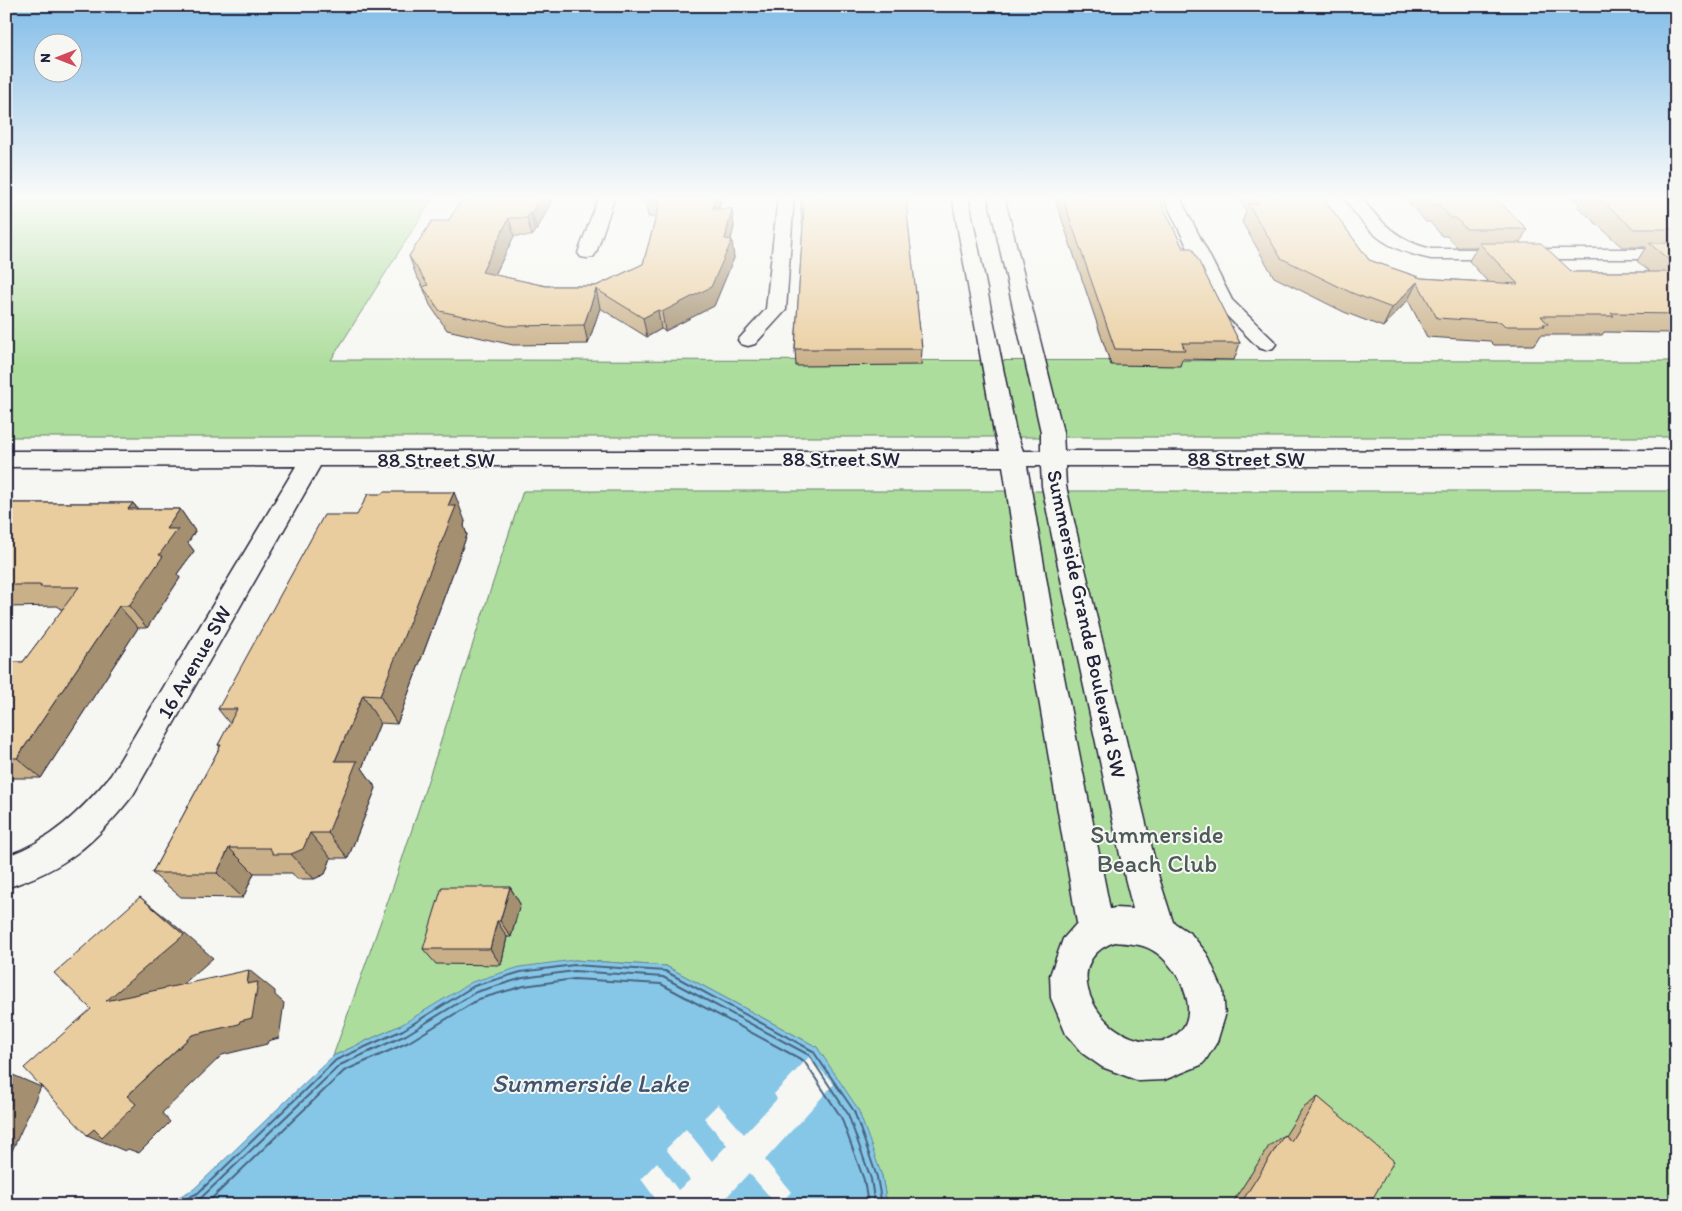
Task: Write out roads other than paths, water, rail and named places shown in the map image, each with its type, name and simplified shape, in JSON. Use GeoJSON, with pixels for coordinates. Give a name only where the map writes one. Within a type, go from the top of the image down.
{"type":"FeatureCollection","features":[{"type":"Feature","properties":{"kind":"street"},"geometry":{"type":"LineString","coordinates":[[748,340],[776,310],[781,253]]}},
{"type":"Feature","properties":{"kind":"street","name":"Summerside Grande Boulevard SW"},"geometry":{"type":"LineString","coordinates":[[971,253],[1005,432],[1014,458],[1032,576],[1096,931]]}},
{"type":"Feature","properties":{"kind":"street","name":"Summerside Grande Boulevard SW"},"geometry":{"type":"LineString","coordinates":[[1009,253],[1052,432],[1054,486],[1068,556],[1142,878],[1158,933]]}},
{"type":"Feature","properties":{"kind":"street"},"geometry":{"type":"LineString","coordinates":[[1199,253],[1224,303],[1266,344]]}},
{"type":"Feature","properties":{"kind":"street"},"geometry":{"type":"LineString","coordinates":[[1425,253],[1449,255],[1676,254]]}},
{"type":"Feature","properties":{"kind":"street","name":"88 Street SW"},"geometry":{"type":"LineString","coordinates":[[6,459],[1676,458]]}},
{"type":"Feature","properties":{"kind":"street","name":"16 Avenue SW"},"geometry":{"type":"LineString","coordinates":[[6,872],[23,868],[56,850],[77,835],[99,814],[122,785],[312,459]]}},
{"type":"Feature","properties":{"kind":"street"},"geometry":{"type":"LineString","coordinates":[[1115,925],[1137,926],[1158,933],[1178,946],[1194,965],[1204,988],[1207,1011],[1202,1032],[1190,1050],[1172,1060],[1149,1064],[1124,1058],[1101,1045],[1083,1026],[1072,1004],[1068,982],[1071,960],[1081,943],[1096,931],[1115,925]]}},
{"type":"Feature","properties":{"kind":"water","name":"Summerside Lake"},"geometry":{"type":"Polygon","coordinates":[[[574,960],[666,966],[817,1047],[858,1109],[882,1176],[887,1205],[163,1205],[194,1189],[333,1056],[401,1025],[472,982],[520,967],[574,960]]]}},
{"type":"Feature","properties":{"kind":"park label","name":"Summerside Beach Club"},"geometry":{"type":"Point","coordinates":[1157,848]}}]}
